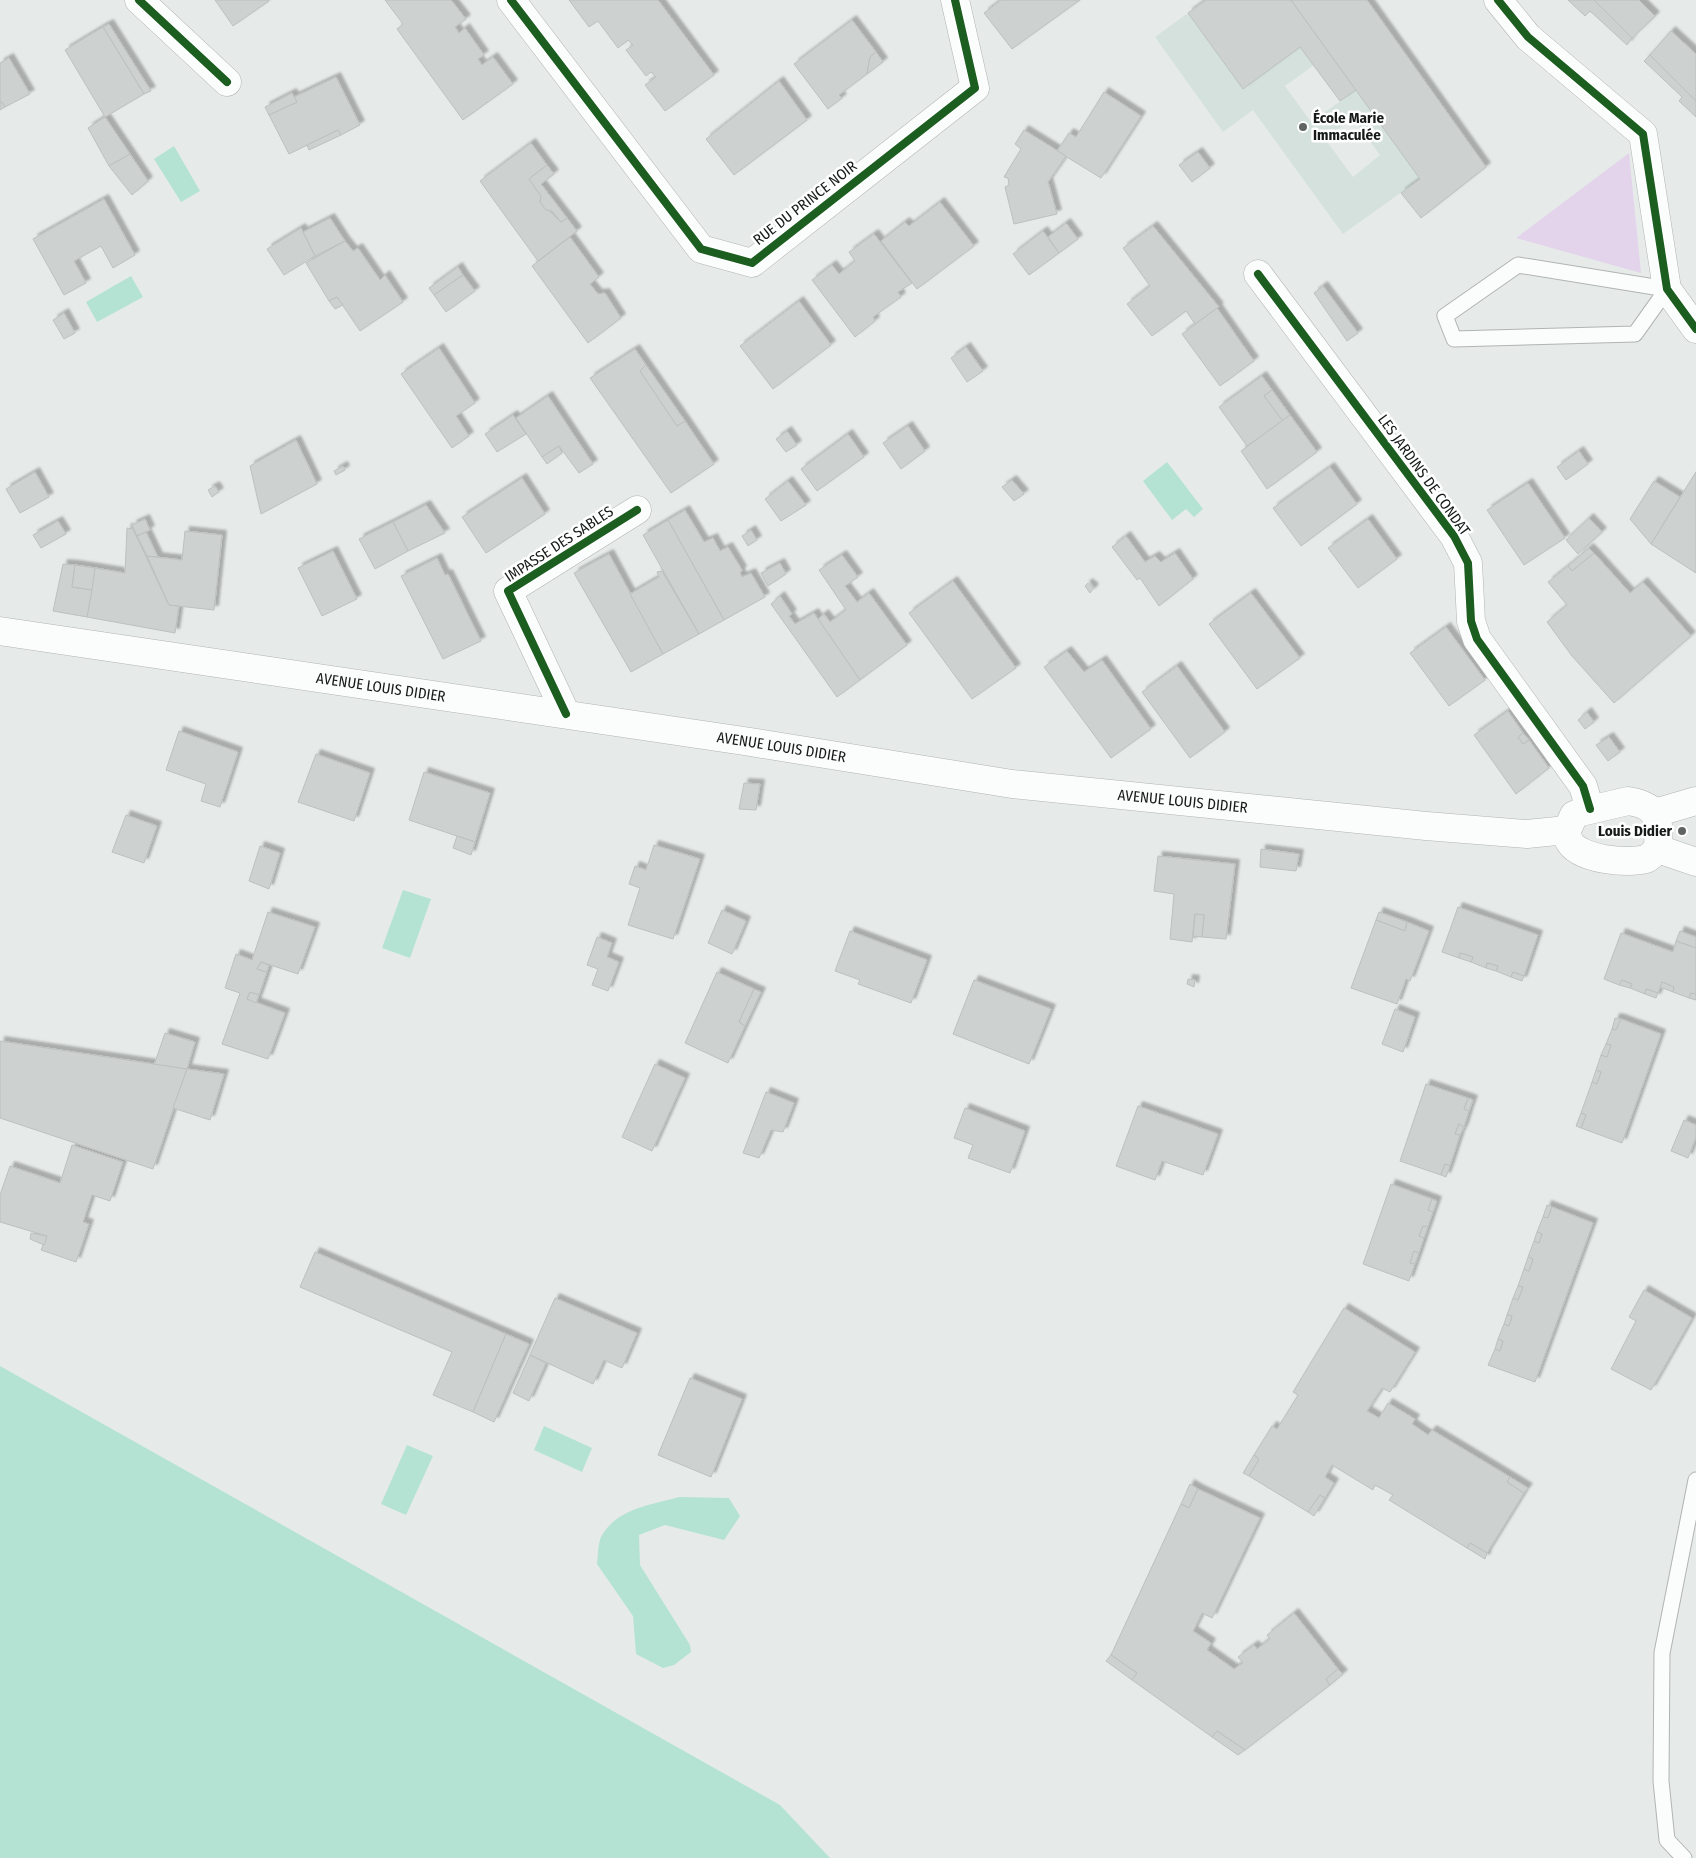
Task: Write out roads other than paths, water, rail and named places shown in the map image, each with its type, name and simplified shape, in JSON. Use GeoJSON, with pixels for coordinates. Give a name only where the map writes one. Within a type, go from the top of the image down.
{"type":"FeatureCollection","features":[{"type":"Feature","properties":{"kind":"street"},"geometry":{"type":"LineString","coordinates":[[139,0],[227,82]]}},
{"type":"Feature","properties":{"kind":"street","name":"RUE DU PRINCE NOIR"},"geometry":{"type":"LineString","coordinates":[[511,0],[701,249],[752,263],[975,88],[955,0]]}},
{"type":"Feature","properties":{"kind":"street"},"geometry":{"type":"LineString","coordinates":[[1498,0],[1528,38],[1643,134],[1667,289],[1696,330]]}},
{"type":"Feature","properties":{"kind":"street","name":"LES JARDINS DE CONDAT"},"geometry":{"type":"LineString","coordinates":[[1258,274],[1454,536],[1468,563],[1471,621],[1477,639],[1583,786],[1590,808]]}},
{"type":"Feature","properties":{"kind":"street","name":"IMPASSE DES SABLES"},"geometry":{"type":"LineString","coordinates":[[566,714],[508,591],[637,510]]}},
{"type":"Feature","properties":{"kind":"street","name":"AVENUE LOUIS DIDIER"},"geometry":{"type":"LineString","coordinates":[[0,631],[566,714],[1012,784],[1426,826],[1527,834],[1567,830]]}},
{"type":"Feature","properties":{"kind":"street"},"geometry":{"type":"LineString","coordinates":[[1628,801],[1648,806],[1655,813],[1659,822],[1658,849],[1647,858],[1619,861],[1591,856],[1576,850],[1569,842],[1567,830],[1574,815],[1590,808],[1628,801]]}},
{"type":"Feature","properties":{"kind":"street"},"geometry":{"type":"LineString","coordinates":[[1655,813],[1696,801]]}},
{"type":"Feature","properties":{"kind":"street"},"geometry":{"type":"LineString","coordinates":[[1658,849],[1696,862]]}},
{"type":"Feature","properties":{"kind":"lane"},"geometry":{"type":"LineString","coordinates":[[1518,265],[1667,289],[1635,334],[1454,339],[1446,316],[1518,265]]}},
{"type":"Feature","properties":{"kind":"lane"},"geometry":{"type":"LineString","coordinates":[[1684,1858],[1667,1840],[1661,1782],[1662,1654],[1696,1480]]}},
{"type":"Feature","properties":{"kind":"place","name":"École Marie Immaculée"},"geometry":{"type":"Point","coordinates":[1303,127]}},
{"type":"Feature","properties":{"kind":"place","name":"Louis Didier"},"geometry":{"type":"Point","coordinates":[1682,831]}}]}
